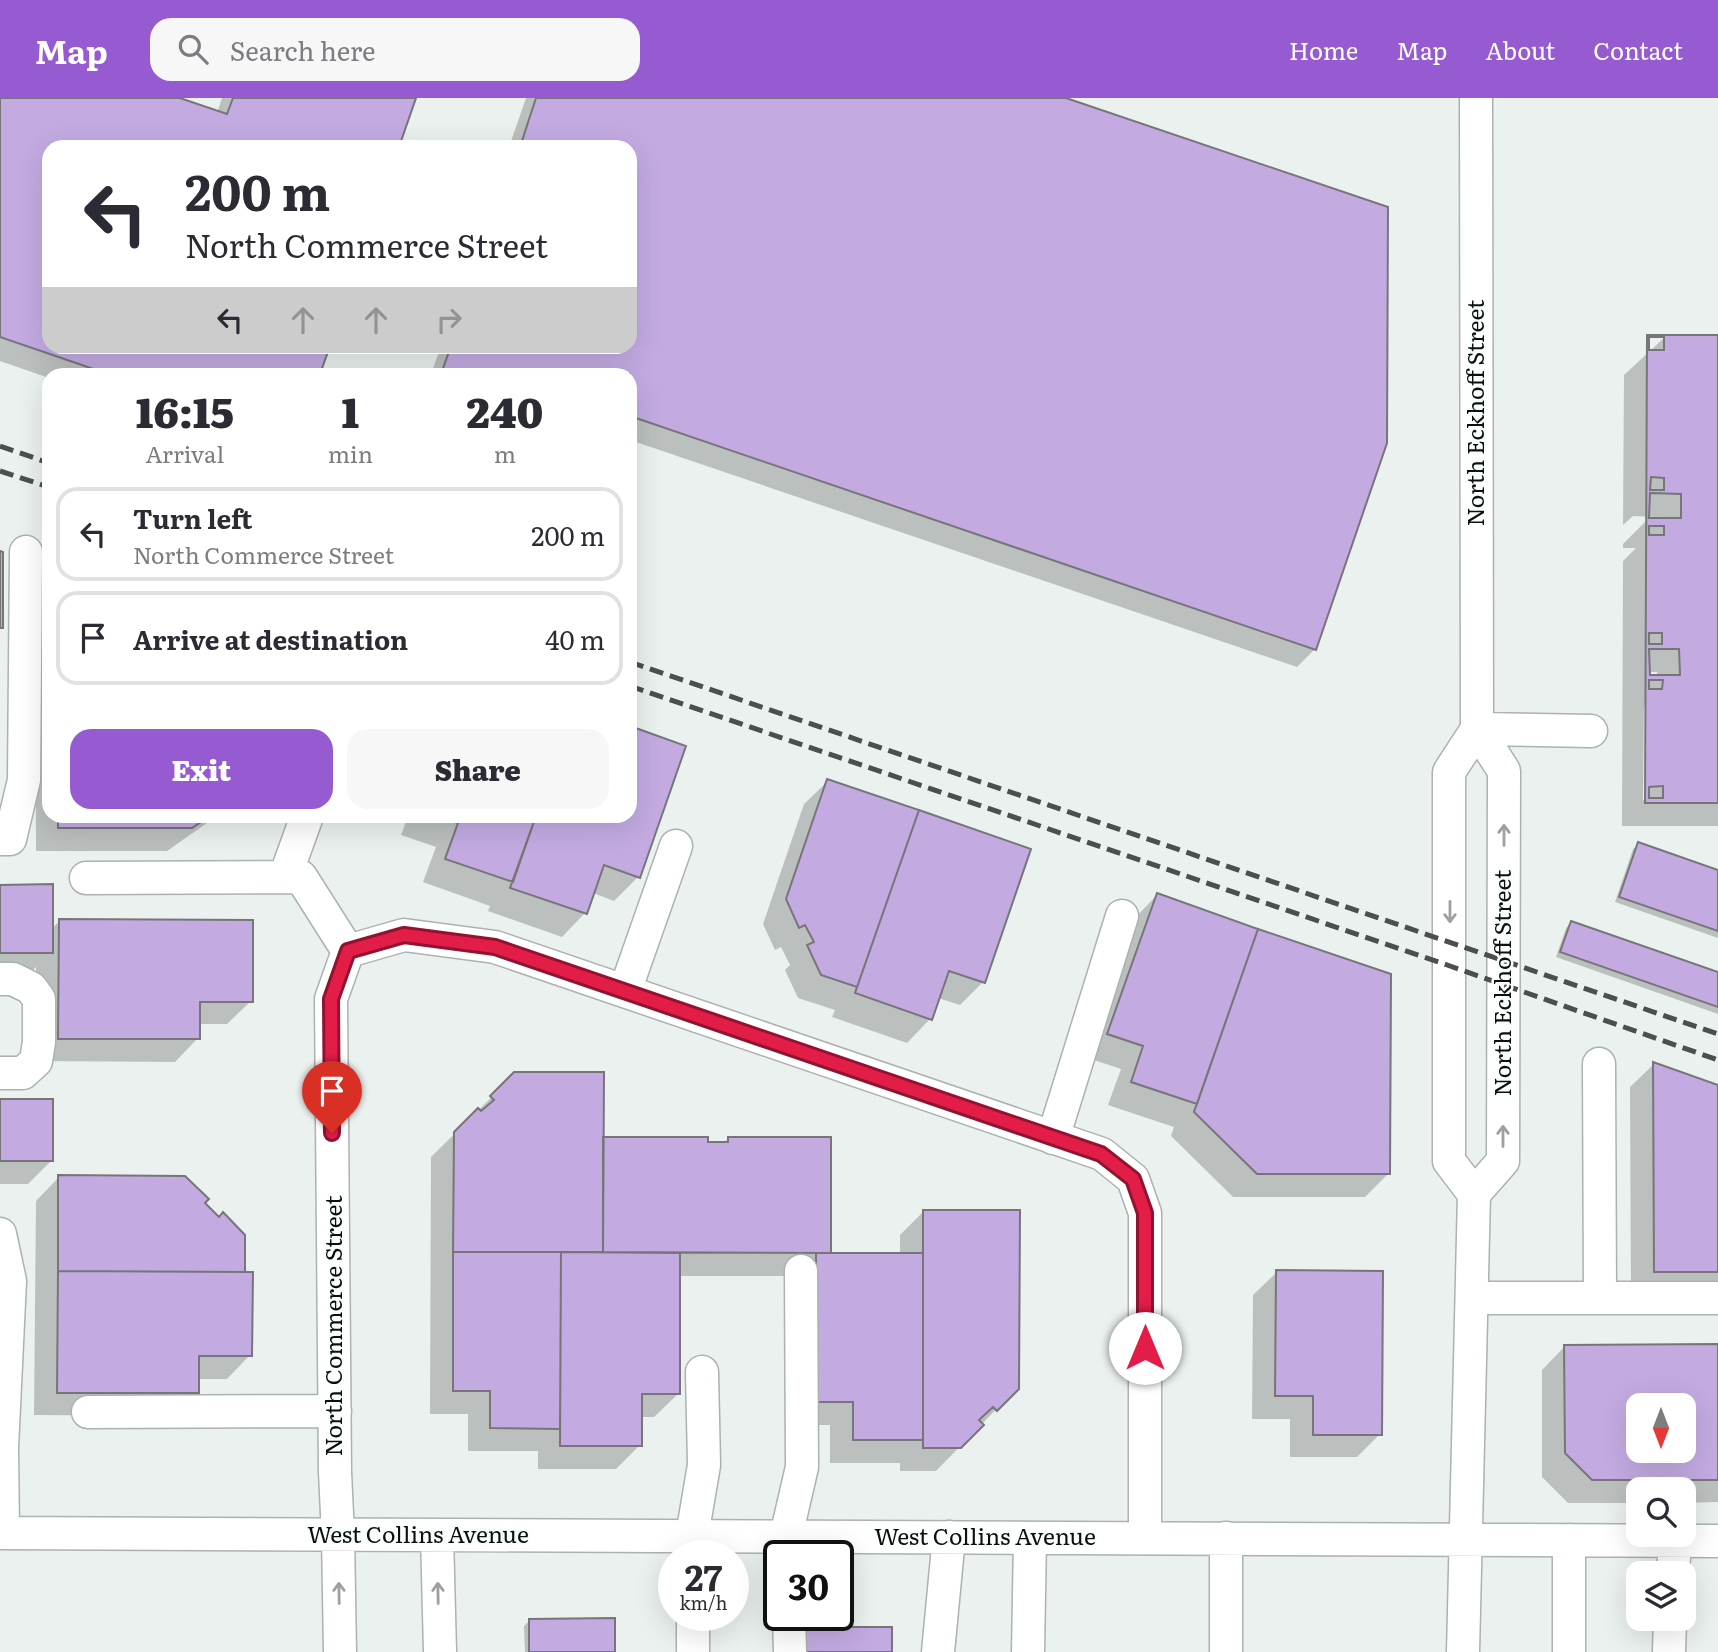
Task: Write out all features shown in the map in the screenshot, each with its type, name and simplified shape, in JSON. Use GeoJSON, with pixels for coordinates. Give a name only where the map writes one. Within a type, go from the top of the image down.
{"type":"FeatureCollection","features":[{"type":"Feature","properties":{"kind":"street","name":"North Eckhoff Street"},"geometry":{"type":"LineString","coordinates":[[1474,1194],[1503,1161],[1504,771],[1477,729],[1476,98]]}},
{"type":"Feature","properties":{"kind":"street"},"geometry":{"type":"LineString","coordinates":[[0,839],[10,839],[24,780],[26,552]]}},
{"type":"Feature","properties":{"kind":"street"},"geometry":{"type":"LineString","coordinates":[[1464,1652],[1474,1194],[1449,1161],[1449,772],[1477,729],[1591,732]]}},
{"type":"Feature","properties":{"kind":"street"},"geometry":{"type":"LineString","coordinates":[[285,877],[304,823]]}},
{"type":"Feature","properties":{"kind":"street"},"geometry":{"type":"LineString","coordinates":[[625,991],[676,846]]}},
{"type":"Feature","properties":{"kind":"street"},"geometry":{"type":"LineString","coordinates":[[86,878],[301,877],[348,951],[404,935],[495,947],[1101,1154],[1133,1179],[1145,1213],[1145,1538]]}},
{"type":"Feature","properties":{"kind":"street"},"geometry":{"type":"LineString","coordinates":[[1053,1138],[1122,916]]}},
{"type":"Feature","properties":{"kind":"street","name":"North Commerce Street"},"geometry":{"type":"LineString","coordinates":[[340,1652],[335,1472],[331,999],[348,951]]}},
{"type":"Feature","properties":{"kind":"street"},"geometry":{"type":"LineString","coordinates":[[0,979],[13,979],[31,988],[39,999],[39,1042],[36,1061],[23,1073],[0,1073]]}},
{"type":"Feature","properties":{"kind":"street"},"geometry":{"type":"LineString","coordinates":[[1598,1064],[1600,1298]]}},
{"type":"Feature","properties":{"kind":"street"},"geometry":{"type":"LineString","coordinates":[[0,1234],[10,1281],[1,1448],[2,1533]]}},
{"type":"Feature","properties":{"kind":"street"},"geometry":{"type":"LineString","coordinates":[[788,1540],[802,1467],[800,1271]]}},
{"type":"Feature","properties":{"kind":"street"},"geometry":{"type":"LineString","coordinates":[[1472,1298],[1718,1298]]}},
{"type":"Feature","properties":{"kind":"street"},"geometry":{"type":"LineString","coordinates":[[693,1540],[704,1465],[702,1373]]}},
{"type":"Feature","properties":{"kind":"street"},"geometry":{"type":"LineString","coordinates":[[88,1412],[335,1411]]}},
{"type":"Feature","properties":{"kind":"street","name":"West Collins Avenue"},"geometry":{"type":"LineString","coordinates":[[2,1533],[437,1535],[658,1545]]}},
{"type":"Feature","properties":{"kind":"street"},"geometry":{"type":"LineString","coordinates":[[437,1535],[440,1652]]}},
{"type":"Feature","properties":{"kind":"street"},"geometry":{"type":"LineString","coordinates":[[938,1652],[949,1537]]}},
{"type":"Feature","properties":{"kind":"street","name":"West Collins Avenue"},"geometry":{"type":"LineString","coordinates":[[854,1542],[949,1537],[1626,1541]]}},
{"type":"Feature","properties":{"kind":"street"},"geometry":{"type":"LineString","coordinates":[[1028,1652],[1030,1538]]}},
{"type":"Feature","properties":{"kind":"street"},"geometry":{"type":"LineString","coordinates":[[1226,1538],[1226,1652]]}},
{"type":"Feature","properties":{"kind":"street"},"geometry":{"type":"LineString","coordinates":[[1569,1540],[1569,1652]]}},
{"type":"Feature","properties":{"kind":"street","name":"West Collins Avenue"},"geometry":{"type":"LineString","coordinates":[[1696,1541],[1718,1541]]}},
{"type":"Feature","properties":{"kind":"street"},"geometry":{"type":"LineString","coordinates":[[692,1631],[693,1652]]}},
{"type":"Feature","properties":{"kind":"street"},"geometry":{"type":"LineString","coordinates":[[789,1631],[790,1652]]}},
{"type":"Feature","properties":{"kind":"street"},"geometry":{"type":"LineString","coordinates":[[1669,1652],[1670,1631]]}},
{"type":"Feature","properties":{"kind":"building"},"geometry":{"type":"Polygon","coordinates":[[[0,98],[180,98],[227,114],[233,98],[416,98],[401,140],[42,140],[42,351],[0,337],[0,98]]]}},
{"type":"Feature","properties":{"kind":"building"},"geometry":{"type":"Polygon","coordinates":[[[536,98],[1066,98],[1388,207],[1387,443],[1316,650],[637,418],[637,368],[443,368],[448,354],[637,354],[637,140],[522,140],[536,98]]]}},
{"type":"Feature","properties":{"kind":"building"},"geometry":{"type":"Polygon","coordinates":[[[1647,335],[1718,335],[1718,803],[1645,803],[1647,335]],[[1649,337],[1649,350],[1664,350],[1664,337],[1649,337]],[[1651,477],[1650,490],[1664,490],[1664,478],[1651,477]],[[1650,493],[1649,518],[1681,518],[1681,494],[1650,493]],[[1649,526],[1649,535],[1664,535],[1664,526],[1649,526]],[[1649,633],[1649,644],[1662,644],[1662,633],[1649,633]],[[1649,649],[1650,675],[1680,675],[1679,649],[1649,649]],[[1649,680],[1649,689],[1662,689],[1663,680],[1649,680]],[[1663,786],[1649,787],[1649,798],[1663,798],[1663,786]]]}},
{"type":"Feature","properties":{"kind":"building"},"geometry":{"type":"Polygon","coordinates":[[[50,354],[327,354],[322,368],[90,368],[50,354]]]}},
{"type":"Feature","properties":{"kind":"building"},"geometry":{"type":"Polygon","coordinates":[[[0,551],[3,552],[3,628],[0,628],[0,551]]]}},
{"type":"Feature","properties":{"kind":"building"},"geometry":{"type":"Polygon","coordinates":[[[637,728],[686,746],[640,878],[604,865],[587,914],[510,888],[533,823],[637,823],[637,728]]]}},
{"type":"Feature","properties":{"kind":"building"},"geometry":{"type":"Polygon","coordinates":[[[827,779],[919,810],[857,987],[821,975],[807,945],[814,942],[805,925],[799,928],[786,899],[827,779]]]}},
{"type":"Feature","properties":{"kind":"building"},"geometry":{"type":"Polygon","coordinates":[[[919,810],[1031,849],[985,983],[949,971],[932,1020],[855,993],[919,810]]]}},
{"type":"Feature","properties":{"kind":"building"},"geometry":{"type":"Polygon","coordinates":[[[58,823],[200,823],[192,828],[58,828],[58,823]]]}},
{"type":"Feature","properties":{"kind":"building"},"geometry":{"type":"Polygon","coordinates":[[[458,823],[534,823],[513,882],[445,859],[458,823]]]}},
{"type":"Feature","properties":{"kind":"building"},"geometry":{"type":"Polygon","coordinates":[[[1638,842],[1718,870],[1718,931],[1619,897],[1638,842]]]}},
{"type":"Feature","properties":{"kind":"building"},"geometry":{"type":"Polygon","coordinates":[[[53,884],[53,953],[0,953],[0,885],[53,884]]]}},
{"type":"Feature","properties":{"kind":"building"},"geometry":{"type":"Polygon","coordinates":[[[1157,893],[1258,929],[1197,1104],[1131,1082],[1143,1046],[1107,1034],[1157,893]]]}},
{"type":"Feature","properties":{"kind":"building"},"geometry":{"type":"Polygon","coordinates":[[[59,919],[253,920],[253,1002],[200,1002],[200,1039],[58,1039],[59,919]]]}},
{"type":"Feature","properties":{"kind":"building"},"geometry":{"type":"Polygon","coordinates":[[[1571,921],[1718,972],[1718,1007],[1560,952],[1571,921]]]}},
{"type":"Feature","properties":{"kind":"building"},"geometry":{"type":"Polygon","coordinates":[[[1258,929],[1391,974],[1390,1174],[1257,1174],[1194,1112],[1258,929]]]}},
{"type":"Feature","properties":{"kind":"building"},"geometry":{"type":"Polygon","coordinates":[[[1653,1062],[1718,1085],[1718,1272],[1654,1272],[1653,1062]]]}},
{"type":"Feature","properties":{"kind":"building"},"geometry":{"type":"Polygon","coordinates":[[[514,1072],[604,1072],[603,1252],[453,1252],[454,1132],[478,1108],[481,1111],[494,1100],[490,1096],[514,1072]]]}},
{"type":"Feature","properties":{"kind":"building"},"geometry":{"type":"Polygon","coordinates":[[[0,1099],[53,1099],[53,1161],[0,1161],[0,1099]]]}},
{"type":"Feature","properties":{"kind":"building"},"geometry":{"type":"Polygon","coordinates":[[[603,1137],[708,1137],[708,1142],[728,1142],[728,1137],[831,1137],[831,1253],[603,1252],[603,1137]]]}},
{"type":"Feature","properties":{"kind":"building"},"geometry":{"type":"Polygon","coordinates":[[[58,1175],[185,1176],[209,1199],[205,1203],[219,1217],[223,1212],[245,1235],[245,1272],[58,1271],[58,1175]]]}},
{"type":"Feature","properties":{"kind":"building"},"geometry":{"type":"Polygon","coordinates":[[[923,1210],[1020,1210],[1019,1389],[997,1411],[993,1407],[979,1420],[984,1425],[961,1448],[923,1448],[923,1210]]]}},
{"type":"Feature","properties":{"kind":"building"},"geometry":{"type":"Polygon","coordinates":[[[453,1252],[561,1252],[560,1429],[490,1428],[490,1391],[453,1391],[453,1252]]]}},
{"type":"Feature","properties":{"kind":"building"},"geometry":{"type":"Polygon","coordinates":[[[561,1252],[680,1253],[680,1394],[642,1394],[642,1446],[560,1446],[561,1252]]]}},
{"type":"Feature","properties":{"kind":"building"},"geometry":{"type":"Polygon","coordinates":[[[816,1253],[923,1253],[923,1440],[853,1440],[853,1402],[816,1402],[816,1253]]]}},
{"type":"Feature","properties":{"kind":"building"},"geometry":{"type":"Polygon","coordinates":[[[1276,1270],[1383,1271],[1382,1435],[1313,1435],[1313,1396],[1275,1396],[1276,1270]]]}},
{"type":"Feature","properties":{"kind":"building"},"geometry":{"type":"Polygon","coordinates":[[[58,1271],[253,1272],[252,1356],[199,1356],[199,1393],[57,1393],[58,1271]]]}},
{"type":"Feature","properties":{"kind":"building"},"geometry":{"type":"Polygon","coordinates":[[[1718,1344],[1718,1480],[1696,1480],[1696,1477],[1626,1477],[1626,1480],[1592,1480],[1565,1453],[1564,1345],[1718,1344]]]}},
{"type":"Feature","properties":{"kind":"building"},"geometry":{"type":"Polygon","coordinates":[[[615,1618],[615,1652],[529,1652],[529,1619],[615,1618]]]}},
{"type":"Feature","properties":{"kind":"building"},"geometry":{"type":"Polygon","coordinates":[[[854,1627],[892,1627],[892,1652],[806,1652],[806,1631],[854,1631],[854,1627]]]}},
{"type":"Feature","properties":{"kind":"railway"},"geometry":{"type":"LineString","coordinates":[[0,446],[42,461]]}},
{"type":"Feature","properties":{"kind":"railway"},"geometry":{"type":"LineString","coordinates":[[0,471],[42,485]]}},
{"type":"Feature","properties":{"kind":"railway"},"geometry":{"type":"LineString","coordinates":[[637,664],[1718,1034]]}},
{"type":"Feature","properties":{"kind":"railway"},"geometry":{"type":"LineString","coordinates":[[637,688],[1718,1060]]}},
{"type":"Feature","properties":{"kind":"route"},"geometry":{"type":"LineString","coordinates":[[332,1133],[331,999],[348,951],[404,935],[495,947],[1101,1154],[1133,1179],[1145,1213],[1145,1348]]}}]}
